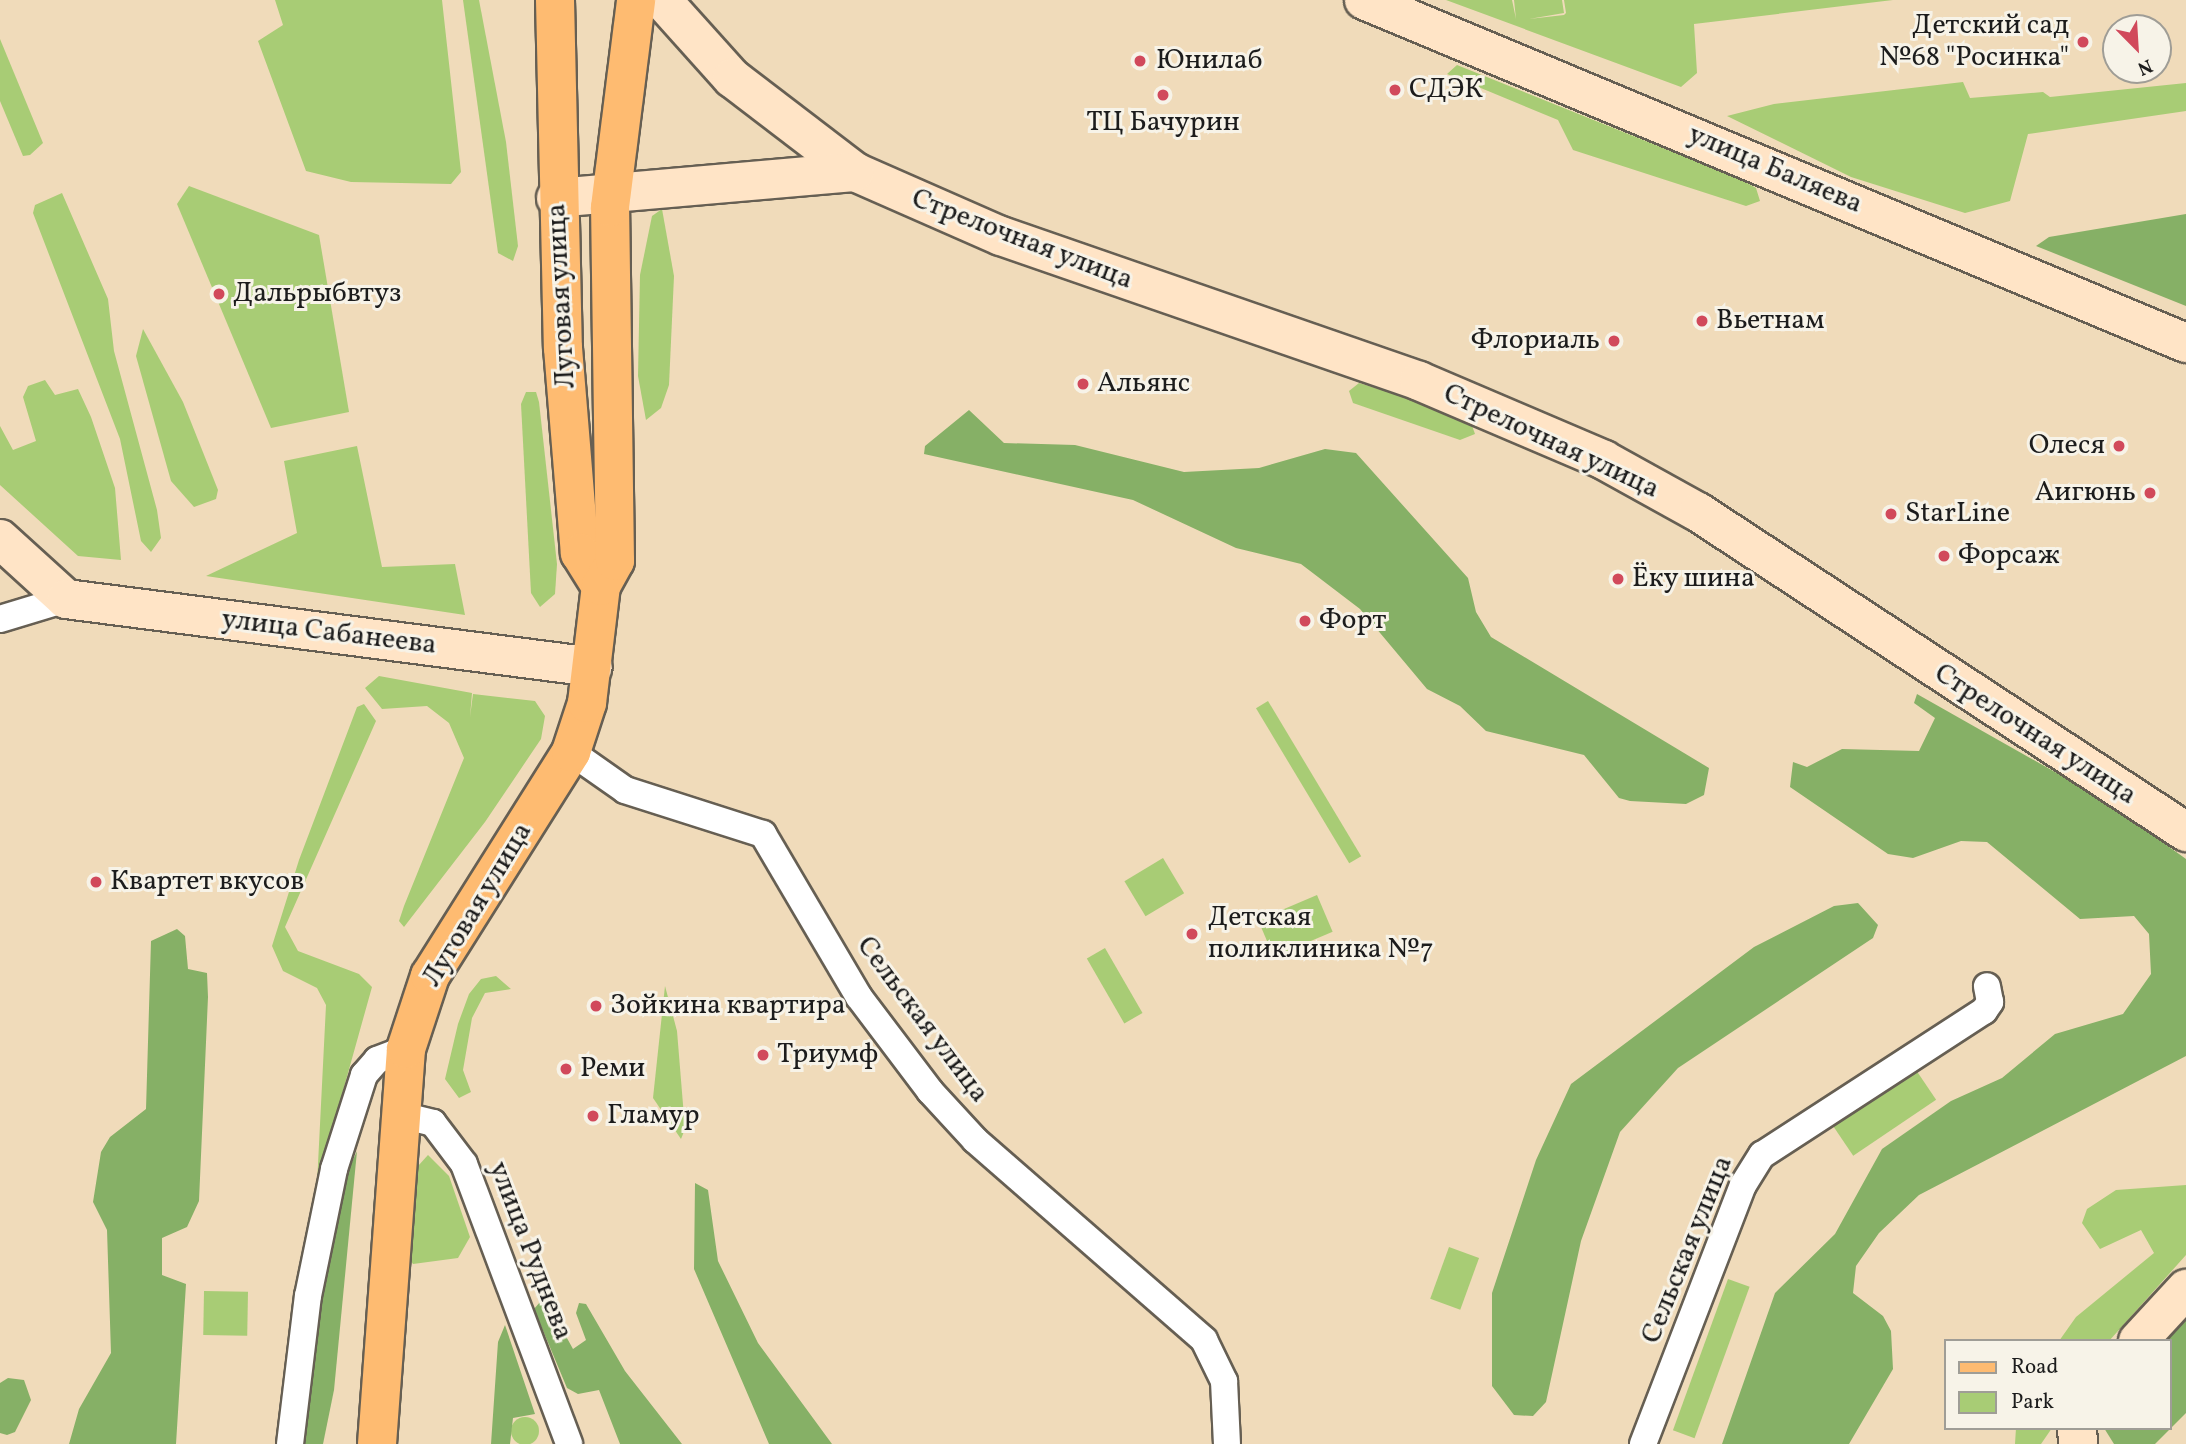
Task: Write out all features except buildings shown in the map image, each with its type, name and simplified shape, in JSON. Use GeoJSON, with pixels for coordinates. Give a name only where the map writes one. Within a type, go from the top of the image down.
{"type":"FeatureCollection","features":[{"type":"Feature","properties":{"kind":"main road","name":"Луговая улица"},"geometry":{"type":"LineString","coordinates":[[555,0],[555,198],[580,553],[601,586]]}},
{"type":"Feature","properties":{"kind":"main road","name":"Луговая улица"},"geometry":{"type":"LineString","coordinates":[[377,1444],[397,1114],[406,1049],[430,976],[571,752],[593,667],[601,586],[615,561],[618,496],[611,195],[635,0]]}},
{"type":"Feature","properties":{"kind":"main road","name":"Стрелочная улица"},"geometry":{"type":"LineString","coordinates":[[662,0],[732,78],[855,172],[976,227],[1419,381],[1605,460],[1698,512],[2186,832]]}},
{"type":"Feature","properties":{"kind":"main road","name":"улица Баляева"},"geometry":{"type":"LineString","coordinates":[[1364,0],[2186,343]]}},
{"type":"Feature","properties":{"kind":"main road","name":"Стрелочная улица"},"geometry":{"type":"LineString","coordinates":[[555,198],[855,172]]}},
{"type":"Feature","properties":{"kind":"main road"},"geometry":{"type":"LineString","coordinates":[[0,539],[66,599]]}},
{"type":"Feature","properties":{"kind":"main road","name":"улица Сабанеева"},"geometry":{"type":"LineString","coordinates":[[66,599],[593,667]]}},
{"type":"Feature","properties":{"kind":"main road"},"geometry":{"type":"LineString","coordinates":[[2140,1339],[2186,1289]]}},
{"type":"Feature","properties":{"kind":"street","name":"улица Сабанеева"},"geometry":{"type":"LineString","coordinates":[[0,619],[66,599]]}},
{"type":"Feature","properties":{"kind":"street","name":"Сельская улица"},"geometry":{"type":"LineString","coordinates":[[571,752],[625,790],[740,823],[769,841],[859,997],[930,1091],[975,1140],[1204,1340],[1224,1381],[1227,1444]]}},
{"type":"Feature","properties":{"kind":"street","name":"Сельская улица"},"geometry":{"type":"LineString","coordinates":[[1643,1444],[1743,1185],[1762,1154],[1983,1011],[1990,1002],[1986,986]]}},
{"type":"Feature","properties":{"kind":"street"},"geometry":{"type":"LineString","coordinates":[[290,1444],[308,1296],[334,1169],[364,1075],[377,1060],[406,1049]]}},
{"type":"Feature","properties":{"kind":"street","name":"улица Руднева"},"geometry":{"type":"LineString","coordinates":[[397,1114],[433,1123],[464,1164],[569,1444]]}},
{"type":"Feature","properties":{"kind":"green space"},"geometry":{"type":"Polygon","coordinates":[[[275,0],[442,0],[461,172],[451,184],[351,182],[306,171],[258,41],[283,25],[275,0]]]}},
{"type":"Feature","properties":{"kind":"green space"},"geometry":{"type":"Polygon","coordinates":[[[463,0],[479,0],[506,142],[518,246],[513,261],[498,253],[463,0]]]}},
{"type":"Feature","properties":{"kind":"green space"},"geometry":{"type":"Polygon","coordinates":[[[1446,0],[1512,0],[1516,19],[1514,0],[1562,0],[1564,13],[1529,19],[1564,15],[1566,13],[1564,0],[1893,0],[1694,24],[1697,73],[1681,87],[1446,0]]]}},
{"type":"Feature","properties":{"kind":"green space"},"geometry":{"type":"Polygon","coordinates":[[[0,39],[43,143],[30,155],[23,156],[0,101],[0,39]]]}},
{"type":"Feature","properties":{"kind":"green space"},"geometry":{"type":"Polygon","coordinates":[[[1457,65],[1740,179],[1756,188],[1760,201],[1746,206],[1573,150],[1558,120],[1447,74],[1457,65]]]}},
{"type":"Feature","properties":{"kind":"green space"},"geometry":{"type":"Polygon","coordinates":[[[1963,82],[1970,98],[2043,92],[2050,97],[2186,83],[2186,111],[2028,134],[2010,201],[1965,213],[1851,177],[1727,116],[1774,104],[1963,82]]]}},
{"type":"Feature","properties":{"kind":"green space"},"geometry":{"type":"Polygon","coordinates":[[[189,186],[319,235],[349,412],[271,428],[177,204],[189,186]]]}},
{"type":"Feature","properties":{"kind":"green space"},"geometry":{"type":"Polygon","coordinates":[[[62,193],[108,299],[114,351],[157,510],[161,538],[151,552],[141,541],[120,439],[33,213],[35,205],[62,193]]]}},
{"type":"Feature","properties":{"kind":"green space"},"geometry":{"type":"Polygon","coordinates":[[[662,209],[674,276],[669,385],[661,408],[646,420],[638,376],[640,275],[652,216],[662,209]]]}},
{"type":"Feature","properties":{"kind":"green space"},"geometry":{"type":"Polygon","coordinates":[[[2186,214],[2186,306],[2036,246],[2049,237],[2186,214]]]}},
{"type":"Feature","properties":{"kind":"green space"},"geometry":{"type":"Polygon","coordinates":[[[143,329],[183,402],[218,490],[216,499],[194,507],[171,481],[136,356],[143,329]]]}},
{"type":"Feature","properties":{"kind":"green space"},"geometry":{"type":"Polygon","coordinates":[[[45,380],[55,395],[78,389],[91,417],[115,488],[121,560],[78,556],[0,485],[0,426],[13,450],[36,441],[23,397],[28,386],[45,380]]]}},
{"type":"Feature","properties":{"kind":"green space"},"geometry":{"type":"Polygon","coordinates":[[[1359,383],[1454,412],[1470,420],[1475,434],[1460,440],[1353,403],[1349,391],[1359,383]]]}},
{"type":"Feature","properties":{"kind":"green space"},"geometry":{"type":"Polygon","coordinates":[[[526,392],[536,392],[539,402],[557,564],[555,594],[540,607],[531,593],[521,404],[526,392]]]}},
{"type":"Feature","properties":{"kind":"green space"},"geometry":{"type":"Polygon","coordinates":[[[969,410],[1004,443],[1075,445],[1184,472],[1259,468],[1325,449],[1356,453],[1468,578],[1476,612],[1491,637],[1709,768],[1704,795],[1686,804],[1619,798],[1584,755],[1486,731],[1460,706],[1427,689],[1360,609],[1301,564],[1236,548],[1133,500],[924,454],[925,446],[969,410]]]}},
{"type":"Feature","properties":{"kind":"green space"},"geometry":{"type":"Polygon","coordinates":[[[357,446],[382,567],[455,564],[465,615],[206,576],[297,533],[284,461],[357,446]]]}},
{"type":"Feature","properties":{"kind":"green space"},"geometry":{"type":"Polygon","coordinates":[[[379,676],[472,693],[470,717],[473,694],[535,701],[545,716],[541,739],[485,822],[404,927],[399,921],[404,906],[464,758],[449,723],[427,706],[382,709],[365,688],[379,676]]]}},
{"type":"Feature","properties":{"kind":"green space"},"geometry":{"type":"Polygon","coordinates":[[[1917,694],[2101,798],[2186,859],[2186,1056],[1919,1195],[1879,1233],[1856,1266],[1853,1293],[1883,1316],[1891,1331],[1893,1369],[1849,1444],[1722,1444],[1775,1293],[1835,1234],[1882,1149],[1951,1101],[2002,1078],[2055,1034],[2123,1014],[2151,974],[2149,934],[2134,916],[2080,919],[1987,842],[1961,841],[1913,858],[1888,854],[1790,787],[1793,762],[1807,767],[1842,749],[1919,751],[1935,718],[1914,703],[1917,694]]]}},
{"type":"Feature","properties":{"kind":"green space"},"geometry":{"type":"Polygon","coordinates":[[[1268,701],[1361,856],[1349,863],[1256,708],[1268,701]]]}},
{"type":"Feature","properties":{"kind":"green space"},"geometry":{"type":"Polygon","coordinates":[[[364,704],[376,721],[285,927],[298,951],[359,974],[372,987],[317,1184],[326,1005],[317,988],[283,971],[272,946],[299,860],[357,707],[364,704]]]}},
{"type":"Feature","properties":{"kind":"green space"},"geometry":{"type":"Polygon","coordinates":[[[1163,858],[1184,893],[1146,916],[1124,881],[1163,858]]]}},
{"type":"Feature","properties":{"kind":"green space"},"geometry":{"type":"Polygon","coordinates":[[[1317,895],[1333,932],[1274,957],[1258,920],[1317,895]]]}},
{"type":"Feature","properties":{"kind":"green space"},"geometry":{"type":"Polygon","coordinates":[[[1858,903],[1878,925],[1873,938],[1678,1068],[1620,1132],[1581,1241],[1546,1402],[1533,1416],[1514,1415],[1492,1386],[1492,1293],[1536,1160],[1571,1084],[1754,947],[1834,906],[1858,903]]]}},
{"type":"Feature","properties":{"kind":"green space"},"geometry":{"type":"Polygon","coordinates":[[[177,929],[185,936],[188,969],[207,973],[208,997],[199,1201],[187,1227],[162,1238],[162,1275],[186,1284],[176,1444],[69,1444],[79,1409],[111,1353],[107,1230],[93,1202],[101,1152],[110,1137],[146,1109],[151,941],[177,929]]]}},
{"type":"Feature","properties":{"kind":"green space"},"geometry":{"type":"Polygon","coordinates":[[[1105,948],[1142,1013],[1124,1023],[1087,959],[1105,948]]]}},
{"type":"Feature","properties":{"kind":"green space"},"geometry":{"type":"Polygon","coordinates":[[[496,976],[511,989],[485,993],[472,1018],[463,1070],[471,1092],[459,1098],[445,1079],[458,1024],[469,994],[481,979],[496,976]]]}},
{"type":"Feature","properties":{"kind":"green space"},"geometry":{"type":"Polygon","coordinates":[[[665,986],[677,1031],[685,1129],[681,1139],[653,1098],[665,986]]]}},
{"type":"Feature","properties":{"kind":"green space"},"geometry":{"type":"Polygon","coordinates":[[[1916,1070],[1936,1100],[1853,1156],[1833,1126],[1916,1070]]]}},
{"type":"Feature","properties":{"kind":"green space"},"geometry":{"type":"Polygon","coordinates":[[[357,1151],[334,1390],[323,1444],[299,1444],[322,1286],[343,1182],[357,1151]]]}},
{"type":"Feature","properties":{"kind":"green space"},"geometry":{"type":"Polygon","coordinates":[[[428,1155],[449,1176],[470,1237],[458,1258],[413,1264],[407,1255],[418,1166],[428,1155]]]}},
{"type":"Feature","properties":{"kind":"green space"},"geometry":{"type":"Polygon","coordinates":[[[695,1183],[708,1190],[718,1261],[758,1343],[832,1444],[769,1444],[694,1269],[695,1183]]]}},
{"type":"Feature","properties":{"kind":"green space"},"geometry":{"type":"Polygon","coordinates":[[[2186,1185],[2186,1255],[2111,1339],[2060,1339],[2076,1317],[2154,1253],[2141,1230],[2100,1249],[2082,1223],[2087,1209],[2116,1190],[2186,1185]]]}},
{"type":"Feature","properties":{"kind":"green space"},"geometry":{"type":"Polygon","coordinates":[[[1449,1247],[1479,1258],[1460,1310],[1430,1299],[1449,1247]]]}},
{"type":"Feature","properties":{"kind":"green space"},"geometry":{"type":"Polygon","coordinates":[[[1728,1279],[1750,1287],[1695,1438],[1673,1430],[1728,1279]]]}},
{"type":"Feature","properties":{"kind":"green space"},"geometry":{"type":"Polygon","coordinates":[[[204,1291],[248,1292],[247,1336],[203,1335],[204,1291]]]}},
{"type":"Feature","properties":{"kind":"green space"},"geometry":{"type":"Polygon","coordinates":[[[540,1302],[551,1309],[573,1349],[586,1340],[576,1313],[579,1303],[586,1304],[625,1371],[682,1444],[620,1444],[599,1390],[578,1394],[567,1388],[534,1309],[540,1302]]]}},
{"type":"Feature","properties":{"kind":"green space"},"geometry":{"type":"Polygon","coordinates":[[[2186,1319],[2186,1413],[2172,1427],[2172,1339],[2168,1339],[2186,1319]]]}},
{"type":"Feature","properties":{"kind":"green space"},"geometry":{"type":"Polygon","coordinates":[[[505,1325],[535,1414],[513,1418],[510,1444],[491,1444],[498,1342],[505,1325]]]}},
{"type":"Feature","properties":{"kind":"green space"},"geometry":{"type":"Polygon","coordinates":[[[8,1378],[24,1380],[31,1400],[15,1432],[7,1435],[0,1433],[0,1383],[8,1378]]]}},
{"type":"Feature","properties":{"kind":"green space"},"geometry":{"type":"Polygon","coordinates":[[[525,1417],[535,1421],[539,1431],[535,1441],[525,1445],[515,1441],[511,1431],[515,1421],[525,1417]]]}},
{"type":"Feature","properties":{"kind":"green space"},"geometry":{"type":"Polygon","coordinates":[[[2016,1430],[2051,1430],[2041,1444],[2015,1444],[2016,1430]]]}},
{"type":"Feature","properties":{"kind":"green space"},"geometry":{"type":"Polygon","coordinates":[[[2105,1430],[2169,1430],[2155,1444],[2114,1444],[2105,1430]]]}},
{"type":"Feature","properties":{"kind":"place","name":"Детский сад №68 \"Росинка\""},"geometry":{"type":"Point","coordinates":[2083,42]}},
{"type":"Feature","properties":{"kind":"place","name":"Юнилаб"},"geometry":{"type":"Point","coordinates":[1140,61]}},
{"type":"Feature","properties":{"kind":"place","name":"СДЭК"},"geometry":{"type":"Point","coordinates":[1395,90]}},
{"type":"Feature","properties":{"kind":"place","name":"ТЦ Бачурин"},"geometry":{"type":"Point","coordinates":[1163,95]}},
{"type":"Feature","properties":{"kind":"place","name":"Дальрыбвтуз"},"geometry":{"type":"Point","coordinates":[219,294]}},
{"type":"Feature","properties":{"kind":"place","name":"Вьетнам"},"geometry":{"type":"Point","coordinates":[1702,321]}},
{"type":"Feature","properties":{"kind":"place","name":"Флориаль"},"geometry":{"type":"Point","coordinates":[1614,341]}},
{"type":"Feature","properties":{"kind":"place","name":"Альянс"},"geometry":{"type":"Point","coordinates":[1083,384]}},
{"type":"Feature","properties":{"kind":"place","name":"Олеся"},"geometry":{"type":"Point","coordinates":[2119,446]}},
{"type":"Feature","properties":{"kind":"place","name":"Аигюнь"},"geometry":{"type":"Point","coordinates":[2150,493]}},
{"type":"Feature","properties":{"kind":"place","name":"StarLine"},"geometry":{"type":"Point","coordinates":[1891,514]}},
{"type":"Feature","properties":{"kind":"place","name":"Форсаж"},"geometry":{"type":"Point","coordinates":[1944,556]}},
{"type":"Feature","properties":{"kind":"place","name":"Ёку шина"},"geometry":{"type":"Point","coordinates":[1618,579]}},
{"type":"Feature","properties":{"kind":"place","name":"Форт"},"geometry":{"type":"Point","coordinates":[1305,621]}},
{"type":"Feature","properties":{"kind":"place","name":"Квартет вкусов"},"geometry":{"type":"Point","coordinates":[96,882]}},
{"type":"Feature","properties":{"kind":"place","name":"Детская поликлиника №7"},"geometry":{"type":"Point","coordinates":[1192,934]}},
{"type":"Feature","properties":{"kind":"place","name":"Зойкина квартира"},"geometry":{"type":"Point","coordinates":[596,1006]}},
{"type":"Feature","properties":{"kind":"place","name":"Триумф"},"geometry":{"type":"Point","coordinates":[763,1055]}},
{"type":"Feature","properties":{"kind":"place","name":"Реми"},"geometry":{"type":"Point","coordinates":[566,1069]}},
{"type":"Feature","properties":{"kind":"place","name":"Гламур"},"geometry":{"type":"Point","coordinates":[593,1116]}}]}
